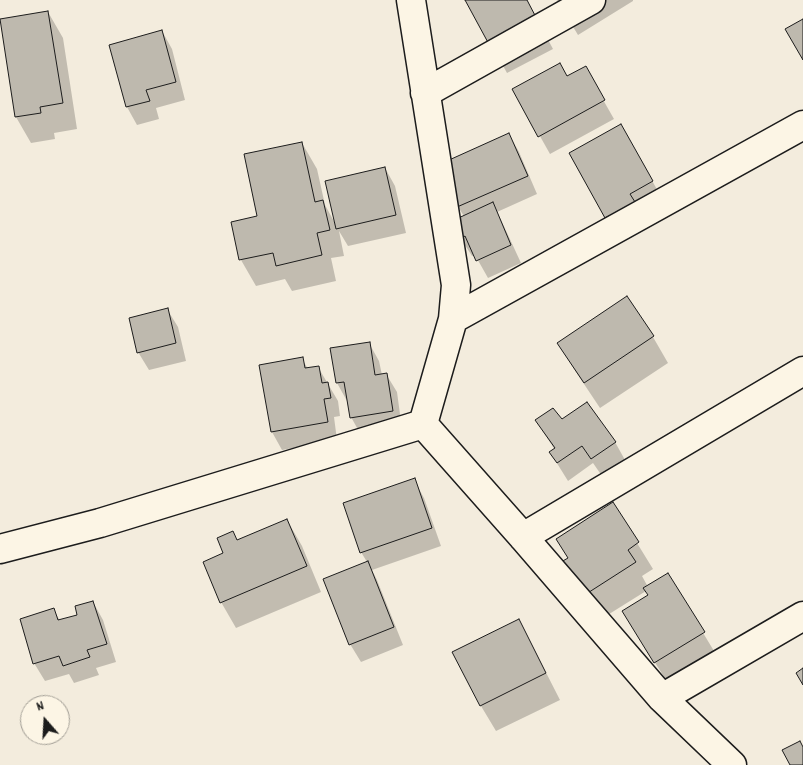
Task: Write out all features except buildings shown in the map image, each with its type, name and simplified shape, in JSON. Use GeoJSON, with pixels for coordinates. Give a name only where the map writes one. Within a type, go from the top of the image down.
{"type":"FeatureCollection","features":[{"type":"Feature","properties":{"kind":"street"},"geometry":{"type":"LineString","coordinates":[[410,0],[456,285],[453,319],[423,424]]}},
{"type":"Feature","properties":{"kind":"street"},"geometry":{"type":"LineString","coordinates":[[425,93],[591,0]]}},
{"type":"Feature","properties":{"kind":"street"},"geometry":{"type":"LineString","coordinates":[[453,319],[803,125]]}},
{"type":"Feature","properties":{"kind":"street"},"geometry":{"type":"LineString","coordinates":[[523,537],[803,371]]}},
{"type":"Feature","properties":{"kind":"street"},"geometry":{"type":"LineString","coordinates":[[423,424],[662,698],[732,765]]}},
{"type":"Feature","properties":{"kind":"street"},"geometry":{"type":"LineString","coordinates":[[0,548],[100,523],[423,424]]}},
{"type":"Feature","properties":{"kind":"street"},"geometry":{"type":"LineString","coordinates":[[662,698],[803,616]]}}]}
